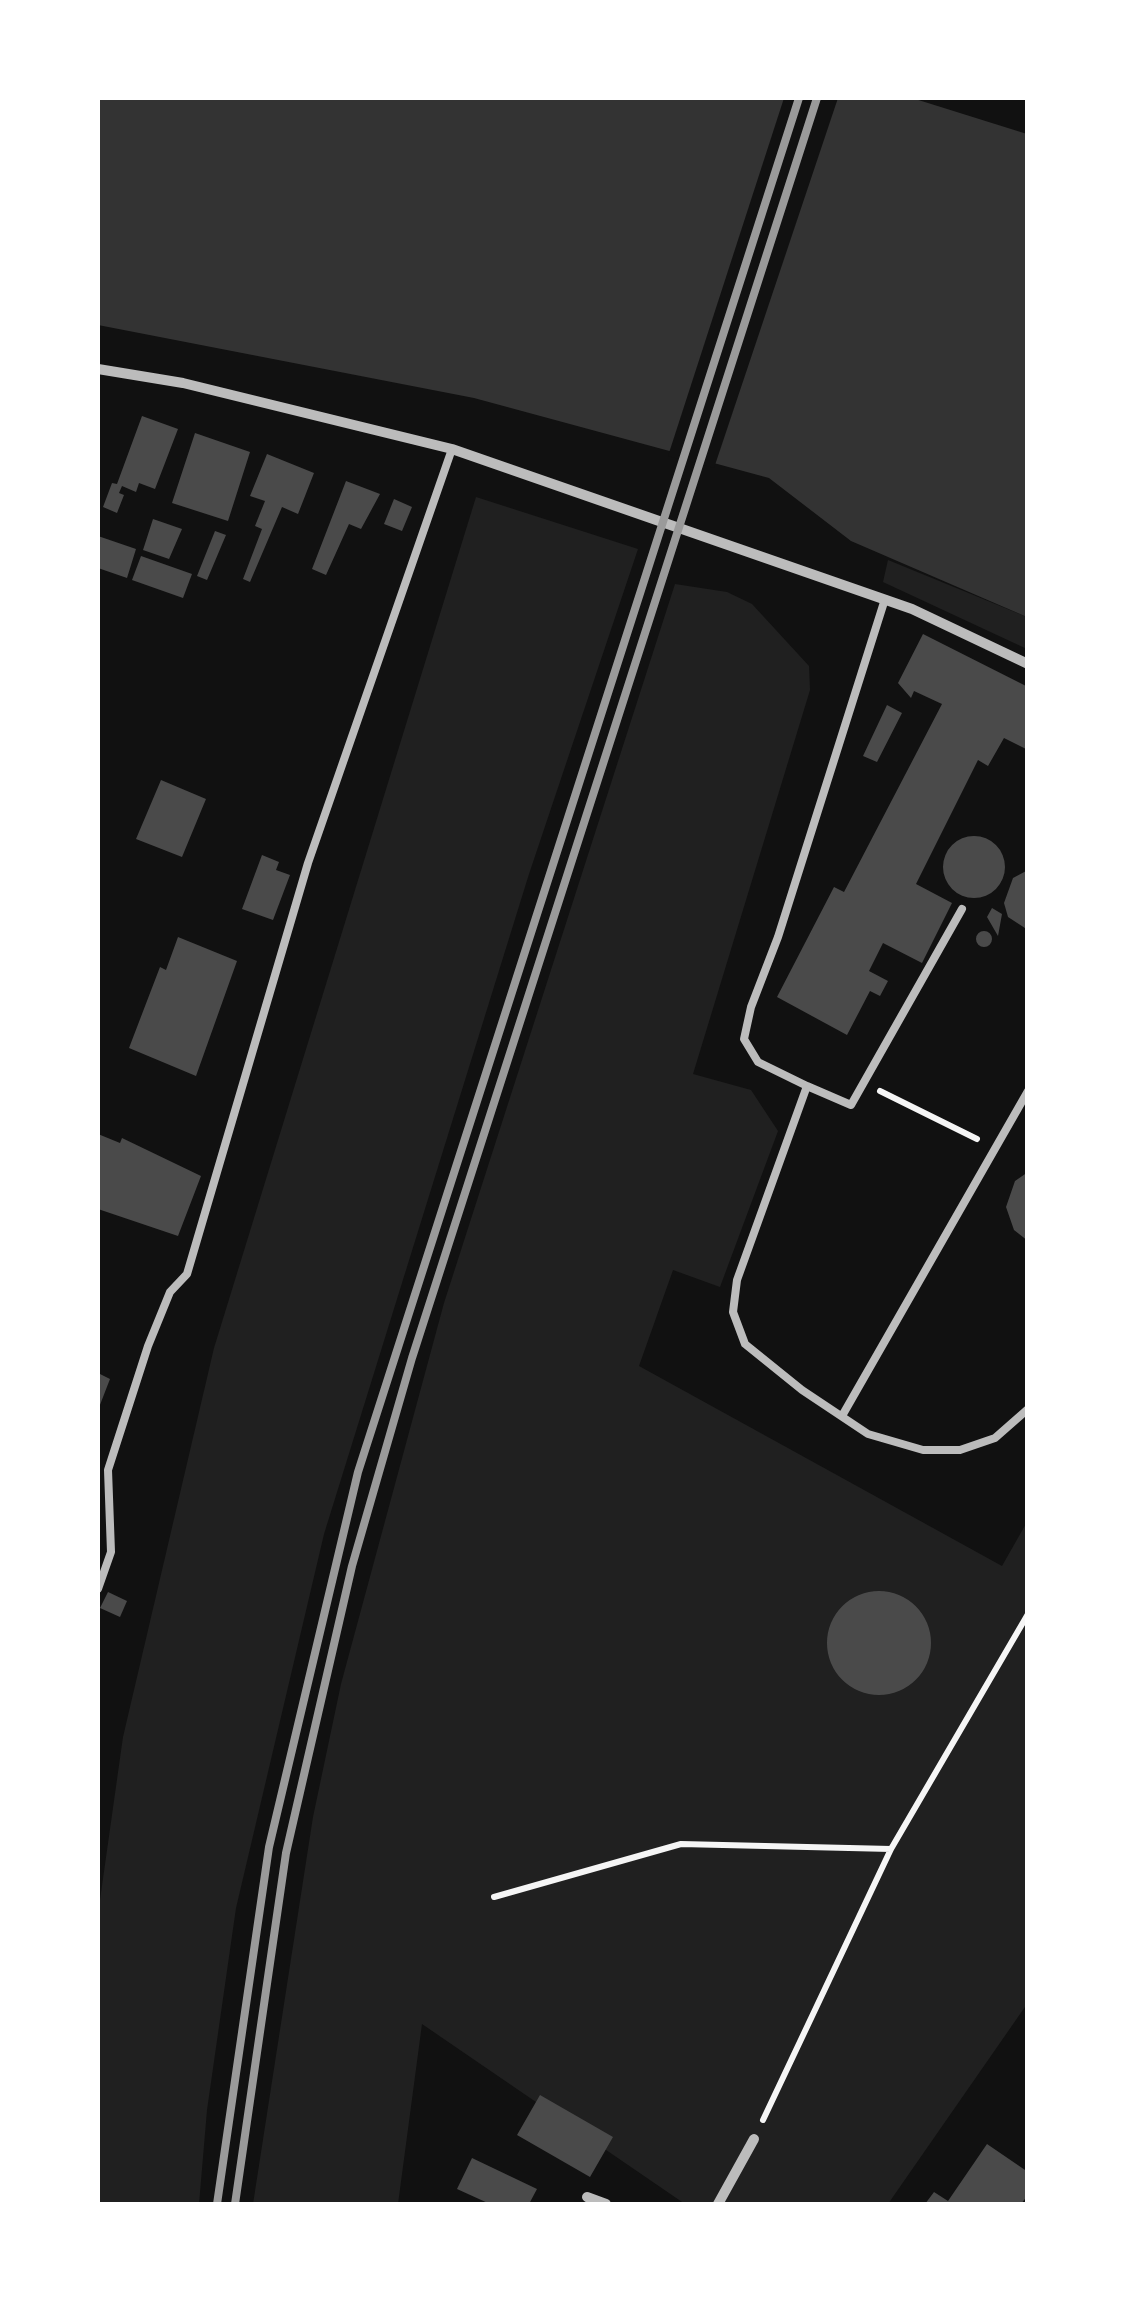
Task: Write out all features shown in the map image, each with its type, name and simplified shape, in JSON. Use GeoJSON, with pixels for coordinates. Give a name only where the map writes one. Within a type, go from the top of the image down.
{"type":"FeatureCollection","features":[{"type":"Feature","properties":{"kind":"street"},"geometry":{"type":"LineString","coordinates":[[98,369],[183,383],[452,449],[884,599],[1028,664]]}},
{"type":"Feature","properties":{"kind":"street"},"geometry":{"type":"LineString","coordinates":[[718,2204],[754,2139]]}},
{"type":"Feature","properties":{"kind":"street"},"geometry":{"type":"LineString","coordinates":[[588,2197],[606,2204]]}},
{"type":"Feature","properties":{"kind":"lane"},"geometry":{"type":"LineString","coordinates":[[98,1589],[111,1552],[108,1470],[170,1292],[187,1274],[308,863],[452,449]]}},
{"type":"Feature","properties":{"kind":"lane"},"geometry":{"type":"LineString","coordinates":[[884,599],[778,937],[751,1007],[744,1039],[758,1062],[851,1105],[962,909]]}},
{"type":"Feature","properties":{"kind":"lane"},"geometry":{"type":"LineString","coordinates":[[807,1086],[737,1280],[733,1312],[745,1344],[868,1434],[923,1450],[960,1450],[995,1438],[1028,1409]]}},
{"type":"Feature","properties":{"kind":"lane"},"geometry":{"type":"LineString","coordinates":[[842,1416],[1028,1091]]}},
{"type":"Feature","properties":{"kind":"path"},"geometry":{"type":"LineString","coordinates":[[861,1082],[996,1148]]}},
{"type":"Feature","properties":{"kind":"path"},"geometry":{"type":"LineString","coordinates":[[754,2139],[890,1848],[1028,1614]]}},
{"type":"Feature","properties":{"kind":"path"},"geometry":{"type":"LineString","coordinates":[[494,1897],[681,1844],[890,1848]]}},
{"type":"Feature","properties":{"kind":"shaded area"},"geometry":{"type":"Polygon","coordinates":[[[98,98],[912,98],[1027,134],[1027,617],[851,541],[769,478],[474,398],[98,325],[98,98]]]}},
{"type":"Feature","properties":{"kind":"shaded area"},"geometry":{"type":"Polygon","coordinates":[[[476,497],[638,549],[529,874],[324,1534],[236,1908],[207,2110],[199,2204],[98,2204],[98,1914],[123,1737],[214,1348],[476,497]]]}},
{"type":"Feature","properties":{"kind":"shaded area"},"geometry":{"type":"Polygon","coordinates":[[[888,560],[1027,617],[1027,649],[883,582],[888,560]]]}},
{"type":"Feature","properties":{"kind":"shaded area"},"geometry":{"type":"Polygon","coordinates":[[[675,584],[727,592],[752,604],[809,666],[810,690],[693,1074],[751,1090],[778,1131],[720,1287],[673,1270],[639,1366],[1002,1566],[1027,1522],[1027,2004],[888,2204],[685,2204],[422,2024],[398,2204],[253,2204],[313,1817],[341,1684],[444,1303],[675,584]]]}},
{"type":"Feature","properties":{"kind":"pier"},"geometry":{"type":"Polygon","coordinates":[[[784,98],[838,98],[714,468],[668,456],[784,98]]]}},
{"type":"Feature","properties":{"kind":"building"},"geometry":{"type":"Polygon","coordinates":[[[142,416],[178,429],[155,489],[139,483],[136,492],[122,486],[119,493],[124,495],[117,513],[103,507],[112,483],[117,484],[142,416]]]}},
{"type":"Feature","properties":{"kind":"building"},"geometry":{"type":"Polygon","coordinates":[[[195,433],[250,452],[228,521],[172,503],[195,433]]]}},
{"type":"Feature","properties":{"kind":"building"},"geometry":{"type":"Polygon","coordinates":[[[267,454],[314,473],[298,514],[282,507],[250,582],[243,579],[262,529],[255,526],[265,501],[250,496],[267,454]]]}},
{"type":"Feature","properties":{"kind":"building"},"geometry":{"type":"Polygon","coordinates":[[[346,481],[380,494],[361,529],[349,524],[326,575],[312,569],[346,481]]]}},
{"type":"Feature","properties":{"kind":"building"},"geometry":{"type":"Polygon","coordinates":[[[394,499],[412,507],[402,531],[384,524],[394,499]]]}},
{"type":"Feature","properties":{"kind":"building"},"geometry":{"type":"Polygon","coordinates":[[[153,519],[182,529],[169,559],[143,550],[153,519]]]}},
{"type":"Feature","properties":{"kind":"building"},"geometry":{"type":"Polygon","coordinates":[[[215,531],[226,535],[207,580],[197,576],[215,531]]]}},
{"type":"Feature","properties":{"kind":"building"},"geometry":{"type":"Polygon","coordinates":[[[98,536],[136,549],[127,578],[98,568],[98,536]]]}},
{"type":"Feature","properties":{"kind":"building"},"geometry":{"type":"Polygon","coordinates":[[[141,556],[192,574],[183,598],[132,580],[141,556]]]}},
{"type":"Feature","properties":{"kind":"building"},"geometry":{"type":"Polygon","coordinates":[[[923,634],[1028,687],[1028,750],[1004,738],[988,766],[978,760],[916,884],[952,903],[922,963],[883,943],[869,971],[888,981],[880,996],[870,991],[847,1035],[777,997],[834,887],[844,892],[942,704],[914,691],[911,698],[898,683],[923,634]]]}},
{"type":"Feature","properties":{"kind":"building"},"geometry":{"type":"Polygon","coordinates":[[[887,705],[902,713],[877,762],[863,756],[887,705]]]}},
{"type":"Feature","properties":{"kind":"building"},"geometry":{"type":"Polygon","coordinates":[[[161,780],[206,799],[182,857],[136,839],[161,780]]]}},
{"type":"Feature","properties":{"kind":"building"},"geometry":{"type":"Polygon","coordinates":[[[974,836],[996,845],[1005,867],[996,889],[974,898],[952,889],[943,867],[952,845],[974,836]]]}},
{"type":"Feature","properties":{"kind":"building"},"geometry":{"type":"Polygon","coordinates":[[[262,855],[279,862],[276,870],[290,875],[273,920],[242,909],[262,855]]]}},
{"type":"Feature","properties":{"kind":"building"},"geometry":{"type":"Polygon","coordinates":[[[1028,870],[1028,930],[1008,917],[1004,903],[1013,878],[1028,870]]]}},
{"type":"Feature","properties":{"kind":"building"},"geometry":{"type":"Polygon","coordinates":[[[992,908],[1002,914],[998,936],[987,917],[992,908]]]}},
{"type":"Feature","properties":{"kind":"building"},"geometry":{"type":"Polygon","coordinates":[[[984,931],[992,939],[984,947],[976,939],[984,931]]]}},
{"type":"Feature","properties":{"kind":"building"},"geometry":{"type":"Polygon","coordinates":[[[178,937],[237,961],[196,1076],[129,1048],[160,967],[166,970],[178,937]]]}},
{"type":"Feature","properties":{"kind":"building"},"geometry":{"type":"Polygon","coordinates":[[[98,1134],[120,1143],[122,1138],[201,1176],[178,1236],[98,1209],[98,1134]]]}},
{"type":"Feature","properties":{"kind":"building"},"geometry":{"type":"Polygon","coordinates":[[[1028,1172],[1028,1241],[1014,1230],[1006,1207],[1015,1181],[1028,1172]]]}},
{"type":"Feature","properties":{"kind":"building"},"geometry":{"type":"Polygon","coordinates":[[[98,1373],[110,1379],[98,1410],[98,1373]]]}},
{"type":"Feature","properties":{"kind":"building"},"geometry":{"type":"Polygon","coordinates":[[[879,1591],[899,1595],[916,1606],[927,1623],[931,1643],[927,1663],[916,1680],[899,1691],[879,1695],[859,1691],[842,1680],[831,1663],[827,1643],[831,1623],[842,1606],[859,1595],[879,1591]]]}},
{"type":"Feature","properties":{"kind":"building"},"geometry":{"type":"Polygon","coordinates":[[[108,1592],[127,1601],[120,1617],[100,1608],[108,1592]]]}},
{"type":"Feature","properties":{"kind":"building"},"geometry":{"type":"Polygon","coordinates":[[[540,2095],[613,2137],[590,2177],[517,2135],[540,2095]]]}},
{"type":"Feature","properties":{"kind":"building"},"geometry":{"type":"Polygon","coordinates":[[[987,2144],[1028,2172],[1028,2195],[1021,2204],[925,2204],[934,2192],[948,2201],[987,2144]]]}},
{"type":"Feature","properties":{"kind":"building"},"geometry":{"type":"Polygon","coordinates":[[[472,2158],[537,2189],[529,2204],[490,2204],[457,2189],[472,2158]]]}},
{"type":"Feature","properties":{"kind":"railway"},"geometry":{"type":"LineString","coordinates":[[217,2204],[269,1847],[358,1472],[799,98]]}},
{"type":"Feature","properties":{"kind":"railway"},"geometry":{"type":"LineString","coordinates":[[235,2204],[286,1853],[352,1566],[412,1358],[817,98]]}}]}
